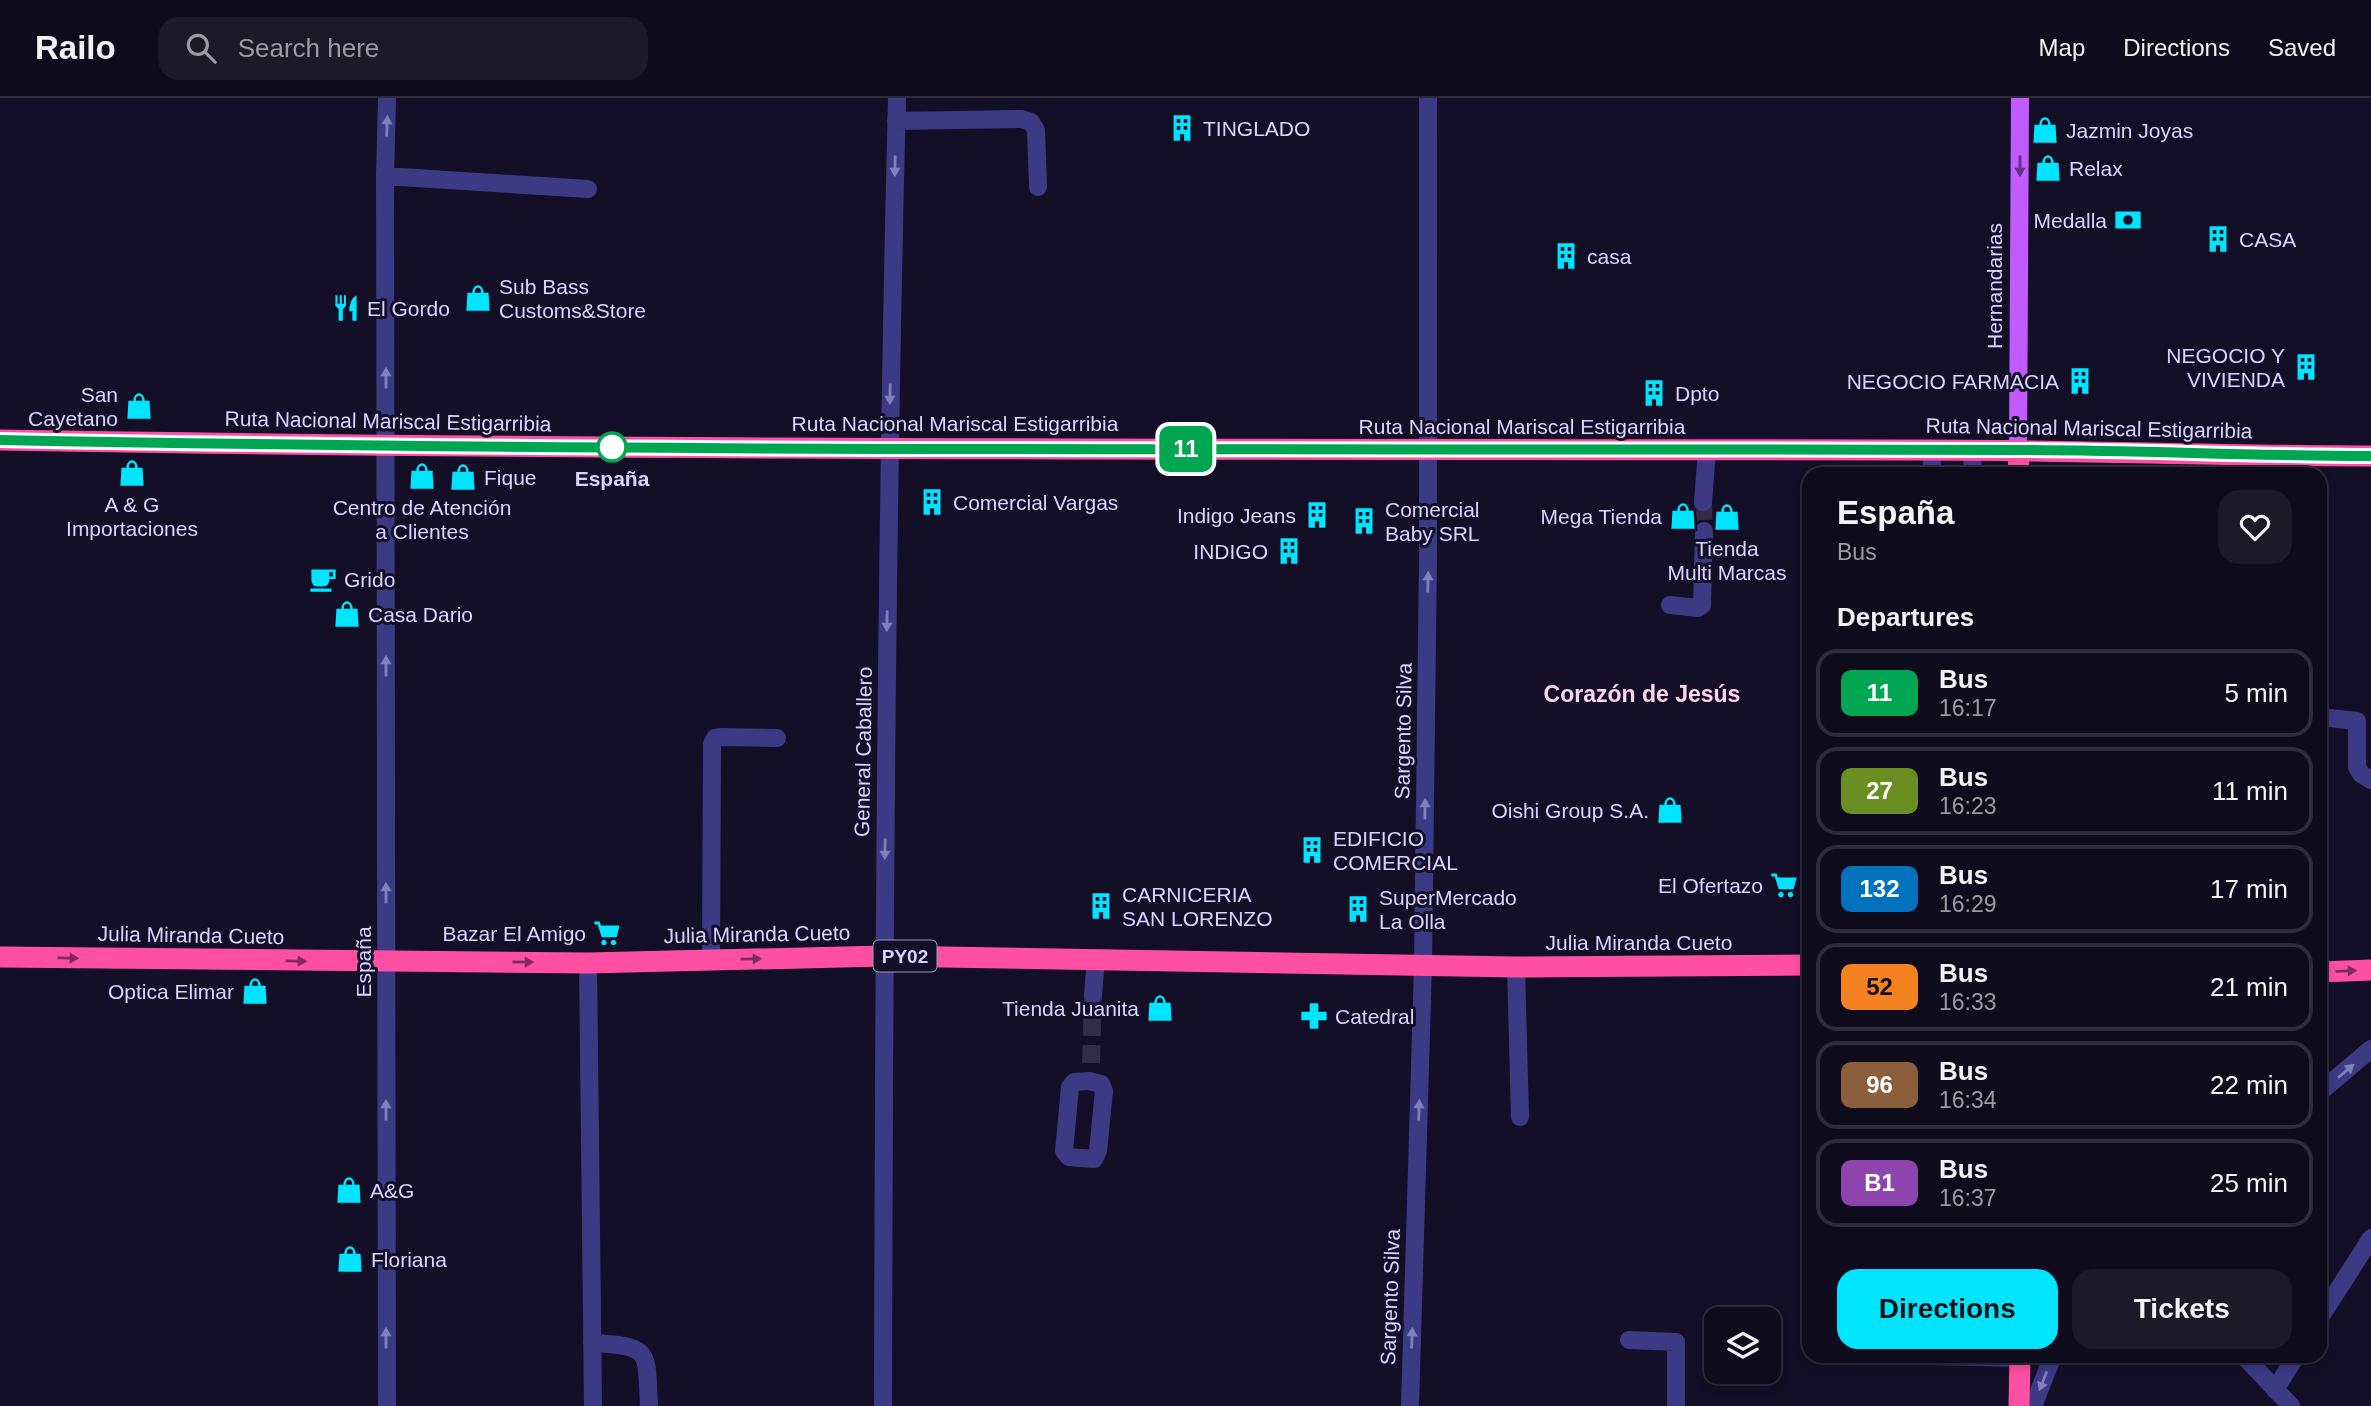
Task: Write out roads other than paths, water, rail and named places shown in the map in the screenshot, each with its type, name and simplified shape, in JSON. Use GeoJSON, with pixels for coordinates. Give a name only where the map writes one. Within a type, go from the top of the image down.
{"type":"FeatureCollection","features":[{"type":"Feature","properties":{"kind":"highway","name":"Ruta Nacional Mariscal Estigarribia"},"geometry":{"type":"LineString","coordinates":[[0,440],[386,446],[1428,451],[2018,450],[2277,465],[2371,456]]}},
{"type":"Feature","properties":{"kind":"highway","name":"Hernandarias"},"geometry":{"type":"LineString","coordinates":[[2018,450],[2019,467]]}},
{"type":"Feature","properties":{"kind":"highway","name":"Julia Miranda Cueto"},"geometry":{"type":"LineString","coordinates":[[0,957],[588,963],[884,956],[1516,967],[1802,965]]}},
{"type":"Feature","properties":{"kind":"highway"},"geometry":{"type":"LineString","coordinates":[[2327,972],[2371,970]]}},
{"type":"Feature","properties":{"kind":"highway"},"geometry":{"type":"LineString","coordinates":[[2019,1406],[2020,1363]]}},
{"type":"Feature","properties":{"kind":"main road","name":"Hernandarias"},"geometry":{"type":"LineString","coordinates":[[2018,450],[2020,98]]}},
{"type":"Feature","properties":{"kind":"street","name":"España"},"geometry":{"type":"LineString","coordinates":[[387,98],[387,1406]]}},
{"type":"Feature","properties":{"kind":"street","name":"General Caballero"},"geometry":{"type":"LineString","coordinates":[[883,1406],[889,447],[897,98]]}},
{"type":"Feature","properties":{"kind":"street","name":"Sargento Silva"},"geometry":{"type":"LineString","coordinates":[[1410,1406],[1423,965],[1428,98]]}},
{"type":"Feature","properties":{"kind":"street"},"geometry":{"type":"LineString","coordinates":[[896,121],[1022,118],[1031,122],[1036,130],[1038,187]]}},
{"type":"Feature","properties":{"kind":"street"},"geometry":{"type":"LineString","coordinates":[[385,176],[589,189]]}},
{"type":"Feature","properties":{"kind":"street"},"geometry":{"type":"LineString","coordinates":[[1703,502],[1707,450]]}},
{"type":"Feature","properties":{"kind":"street"},"geometry":{"type":"LineString","coordinates":[[1931,467],[1932,450]]}},
{"type":"Feature","properties":{"kind":"street"},"geometry":{"type":"LineString","coordinates":[[1972,450],[1973,467]]}},
{"type":"Feature","properties":{"kind":"street"},"geometry":{"type":"LineString","coordinates":[[1670,605],[1698,608],[1702,605],[1704,531]]}},
{"type":"Feature","properties":{"kind":"street"},"geometry":{"type":"LineString","coordinates":[[2327,718],[2364,721],[2357,767],[2361,774],[2371,780]]}},
{"type":"Feature","properties":{"kind":"street"},"geometry":{"type":"LineString","coordinates":[[711,960],[712,744],[715,738],[722,737],[777,738]]}},
{"type":"Feature","properties":{"kind":"street"},"geometry":{"type":"LineString","coordinates":[[1093,995],[1096,960]]}},
{"type":"Feature","properties":{"kind":"street"},"geometry":{"type":"LineString","coordinates":[[588,963],[593,1406]]}},
{"type":"Feature","properties":{"kind":"street"},"geometry":{"type":"LineString","coordinates":[[1516,967],[1520,1117]]}},
{"type":"Feature","properties":{"kind":"street"},"geometry":{"type":"LineString","coordinates":[[2327,1086],[2371,1049]]}},
{"type":"Feature","properties":{"kind":"street"},"geometry":{"type":"LineString","coordinates":[[2327,1307],[2371,1238]]}},
{"type":"Feature","properties":{"kind":"street"},"geometry":{"type":"LineString","coordinates":[[1629,1340],[1676,1342],[1676,1406]]}},
{"type":"Feature","properties":{"kind":"street"},"geometry":{"type":"LineString","coordinates":[[592,1343],[626,1345],[641,1352],[646,1362],[649,1406]]}},
{"type":"Feature","properties":{"kind":"street"},"geometry":{"type":"LineString","coordinates":[[2033,1406],[2050,1363]]}},
{"type":"Feature","properties":{"kind":"street"},"geometry":{"type":"LineString","coordinates":[[2250,1363],[2291,1406]]}},
{"type":"Feature","properties":{"kind":"street"},"geometry":{"type":"LineString","coordinates":[[2275,1390],[2292,1363]]}},
{"type":"Feature","properties":{"kind":"tunnel"},"geometry":{"type":"LineString","coordinates":[[1703,502],[1704,531]]}},
{"type":"Feature","properties":{"kind":"tunnel"},"geometry":{"type":"LineString","coordinates":[[1091,1063],[1093,995]]}},
{"type":"Feature","properties":{"kind":"place","name":"TINGLADO"},"geometry":{"type":"Point","coordinates":[1182,128]}},
{"type":"Feature","properties":{"kind":"place","name":"Jazmin Joyas"},"geometry":{"type":"Point","coordinates":[2045,130]}},
{"type":"Feature","properties":{"kind":"place","name":"Relax"},"geometry":{"type":"Point","coordinates":[2048,168]}},
{"type":"Feature","properties":{"kind":"place","name":"Medalla"},"geometry":{"type":"Point","coordinates":[2128,220]}},
{"type":"Feature","properties":{"kind":"place","name":"CASA"},"geometry":{"type":"Point","coordinates":[2218,239]}},
{"type":"Feature","properties":{"kind":"place","name":"casa"},"geometry":{"type":"Point","coordinates":[1566,256]}},
{"type":"Feature","properties":{"kind":"place","name":"Sub Bass Customs&Store"},"geometry":{"type":"Point","coordinates":[478,298]}},
{"type":"Feature","properties":{"kind":"place","name":"El Gordo"},"geometry":{"type":"Point","coordinates":[346,308]}},
{"type":"Feature","properties":{"kind":"place","name":"NEGOCIO Y VIVIENDA"},"geometry":{"type":"Point","coordinates":[2306,367]}},
{"type":"Feature","properties":{"kind":"place","name":"NEGOCIO FARMACIA"},"geometry":{"type":"Point","coordinates":[2080,381]}},
{"type":"Feature","properties":{"kind":"place","name":"Dpto"},"geometry":{"type":"Point","coordinates":[1654,393]}},
{"type":"Feature","properties":{"kind":"place","name":"San Cayetano"},"geometry":{"type":"Point","coordinates":[139,406]}},
{"type":"Feature","properties":{"kind":"place","name":"España"},"geometry":{"type":"Point","coordinates":[612,447]}},
{"type":"Feature","properties":{"kind":"place","name":"A & G Importaciones"},"geometry":{"type":"Point","coordinates":[132,473]}},
{"type":"Feature","properties":{"kind":"place","name":"Centro de Atención a Clientes"},"geometry":{"type":"Point","coordinates":[422,476]}},
{"type":"Feature","properties":{"kind":"place","name":"Fique"},"geometry":{"type":"Point","coordinates":[463,477]}},
{"type":"Feature","properties":{"kind":"place","name":"Comercial Vargas"},"geometry":{"type":"Point","coordinates":[932,502]}},
{"type":"Feature","properties":{"kind":"place","name":"Indigo Jeans"},"geometry":{"type":"Point","coordinates":[1317,515]}},
{"type":"Feature","properties":{"kind":"place","name":"Mega Tienda"},"geometry":{"type":"Point","coordinates":[1683,516]}},
{"type":"Feature","properties":{"kind":"place","name":"Tienda Multi Marcas"},"geometry":{"type":"Point","coordinates":[1727,517]}},
{"type":"Feature","properties":{"kind":"place","name":"Comercial Baby SRL"},"geometry":{"type":"Point","coordinates":[1364,521]}},
{"type":"Feature","properties":{"kind":"place","name":"INDIGO"},"geometry":{"type":"Point","coordinates":[1289,551]}},
{"type":"Feature","properties":{"kind":"place","name":"Grido"},"geometry":{"type":"Point","coordinates":[323,579]}},
{"type":"Feature","properties":{"kind":"place","name":"Casa Dario"},"geometry":{"type":"Point","coordinates":[347,614]}},
{"type":"Feature","properties":{"kind":"place","name":"Oishi Group S.A."},"geometry":{"type":"Point","coordinates":[1670,810]}},
{"type":"Feature","properties":{"kind":"place","name":"EDIFICIO COMERCIAL"},"geometry":{"type":"Point","coordinates":[1312,850]}},
{"type":"Feature","properties":{"kind":"place","name":"El Ofertazo"},"geometry":{"type":"Point","coordinates":[1784,885]}},
{"type":"Feature","properties":{"kind":"place","name":"CARNICERIA SAN LORENZO"},"geometry":{"type":"Point","coordinates":[1101,906]}},
{"type":"Feature","properties":{"kind":"place","name":"SuperMercado La Olla"},"geometry":{"type":"Point","coordinates":[1358,909]}},
{"type":"Feature","properties":{"kind":"place","name":"Bazar El Amigo"},"geometry":{"type":"Point","coordinates":[607,933]}},
{"type":"Feature","properties":{"kind":"place","name":"Optica Elimar"},"geometry":{"type":"Point","coordinates":[255,991]}},
{"type":"Feature","properties":{"kind":"place","name":"Tienda Juanita"},"geometry":{"type":"Point","coordinates":[1160,1008]}},
{"type":"Feature","properties":{"kind":"place","name":"Catedral"},"geometry":{"type":"Point","coordinates":[1314,1016]}},
{"type":"Feature","properties":{"kind":"place","name":"A&G"},"geometry":{"type":"Point","coordinates":[349,1190]}},
{"type":"Feature","properties":{"kind":"place","name":"Floriana"},"geometry":{"type":"Point","coordinates":[350,1259]}},
{"type":"Feature","properties":{"kind":"district","name":"Corazón de Jesús"},"geometry":{"type":"Point","coordinates":[1642,694]}}]}
